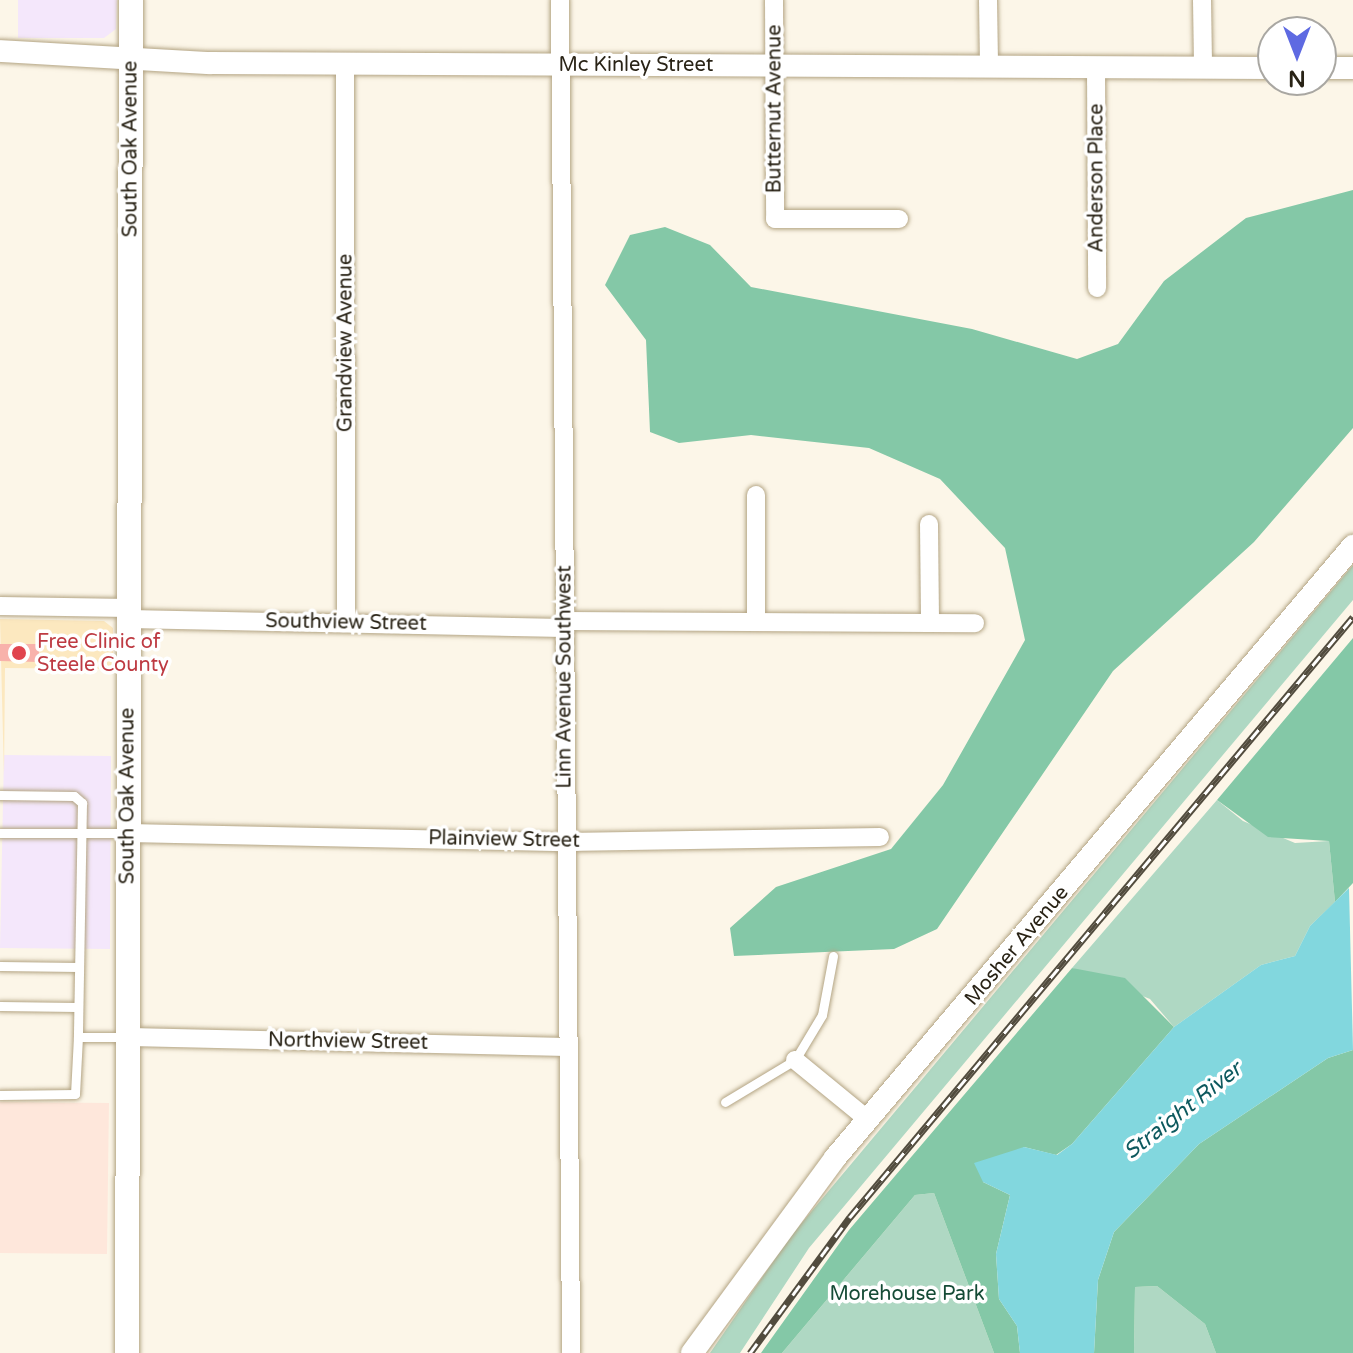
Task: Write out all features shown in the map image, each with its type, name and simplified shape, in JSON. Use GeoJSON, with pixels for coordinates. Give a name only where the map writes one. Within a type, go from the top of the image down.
{"type":"FeatureCollection","features":[{"type":"Feature","properties":{"kind":"main road","name":"South Oak Avenue"},"geometry":{"type":"LineString","coordinates":[[127,1353],[131,0]]}},
{"type":"Feature","properties":{"kind":"street","name":"Linn Avenue Southwest"},"geometry":{"type":"LineString","coordinates":[[560,0],[571,1353]]}},
{"type":"Feature","properties":{"kind":"street","name":"Butternut Avenue"},"geometry":{"type":"LineString","coordinates":[[774,0],[775,219],[899,219]]}},
{"type":"Feature","properties":{"kind":"street"},"geometry":{"type":"LineString","coordinates":[[988,0],[989,66]]}},
{"type":"Feature","properties":{"kind":"street"},"geometry":{"type":"LineString","coordinates":[[1202,0],[1203,67]]}},
{"type":"Feature","properties":{"kind":"street","name":"Mc Kinley Street"},"geometry":{"type":"LineString","coordinates":[[0,51],[345,63],[1257,68]]}},
{"type":"Feature","properties":{"kind":"street","name":"Grandview Avenue"},"geometry":{"type":"LineString","coordinates":[[345,63],[346,623]]}},
{"type":"Feature","properties":{"kind":"street","name":"Anderson Place"},"geometry":{"type":"LineString","coordinates":[[1096,67],[1097,288]]}},
{"type":"Feature","properties":{"kind":"street"},"geometry":{"type":"LineString","coordinates":[[756,495],[756,621]]}},
{"type":"Feature","properties":{"kind":"street"},"geometry":{"type":"LineString","coordinates":[[929,524],[930,621]]}},
{"type":"Feature","properties":{"kind":"street","name":"Mosher Avenue"},"geometry":{"type":"LineString","coordinates":[[692,1353],[767,1243],[867,1119],[1353,546]]}},
{"type":"Feature","properties":{"kind":"street","name":"Southview Street"},"geometry":{"type":"LineString","coordinates":[[0,606],[346,623],[975,623]]}},
{"type":"Feature","properties":{"kind":"street","name":"Plainview Street"},"geometry":{"type":"LineString","coordinates":[[128,833],[566,842],[880,837]]}},
{"type":"Feature","properties":{"kind":"street","name":"Northview Street"},"geometry":{"type":"LineString","coordinates":[[128,1037],[568,1047]]}},
{"type":"Feature","properties":{"kind":"street"},"geometry":{"type":"LineString","coordinates":[[795,1060],[867,1119]]}},
{"type":"Feature","properties":{"kind":"lane"},"geometry":{"type":"LineString","coordinates":[[0,795],[74,796],[82,803],[75,1094],[0,1095]]}},
{"type":"Feature","properties":{"kind":"lane"},"geometry":{"type":"LineString","coordinates":[[0,833],[128,833]]}},
{"type":"Feature","properties":{"kind":"lane"},"geometry":{"type":"LineString","coordinates":[[725,1102],[795,1060],[822,1015],[833,956]]}},
{"type":"Feature","properties":{"kind":"lane"},"geometry":{"type":"LineString","coordinates":[[0,966],[78,967]]}},
{"type":"Feature","properties":{"kind":"lane"},"geometry":{"type":"LineString","coordinates":[[0,1006],[76,1007]]}},
{"type":"Feature","properties":{"kind":"lane"},"geometry":{"type":"LineString","coordinates":[[78,1037],[128,1037]]}},
{"type":"Feature","properties":{"kind":"shaded area"},"geometry":{"type":"Polygon","coordinates":[[[18,0],[117,0],[116,29],[104,38],[18,38],[18,0]]]}},
{"type":"Feature","properties":{"kind":"shaded area"},"geometry":{"type":"Polygon","coordinates":[[[0,619],[104,621],[113,628],[113,669],[5,668],[4,776],[0,619]]]}},
{"type":"Feature","properties":{"kind":"shaded area"},"geometry":{"type":"Polygon","coordinates":[[[4,755],[111,756],[110,949],[0,948],[4,755]]]}},
{"type":"Feature","properties":{"kind":"shaded area"},"geometry":{"type":"Polygon","coordinates":[[[0,1102],[109,1103],[107,1254],[0,1253],[0,1102]]]}},
{"type":"Feature","properties":{"kind":"green space"},"geometry":{"type":"Polygon","coordinates":[[[1353,190],[1353,428],[1254,542],[1113,671],[937,929],[894,949],[734,956],[730,928],[776,887],[891,849],[943,785],[1025,640],[1005,548],[940,479],[869,448],[751,435],[679,443],[650,432],[646,340],[605,285],[630,235],[665,227],[710,245],[751,287],[972,329],[1077,359],[1118,344],[1164,281],[1246,218],[1353,190]]]}},
{"type":"Feature","properties":{"kind":"green space"},"geometry":{"type":"Polygon","coordinates":[[[1353,565],[1353,600],[809,1248],[740,1353],[710,1353],[790,1237],[1353,565]]]}},
{"type":"Feature","properties":{"kind":"green space"},"geometry":{"type":"Polygon","coordinates":[[[1353,638],[1353,883],[1335,902],[1329,841],[1268,837],[1217,800],[1353,638]]]}},
{"type":"Feature","properties":{"kind":"green space"},"geometry":{"type":"Polygon","coordinates":[[[1217,800],[1243,821],[1295,843],[1329,841],[1335,902],[1310,926],[1295,956],[1261,965],[1174,1027],[1150,999],[1072,968],[1217,800]]]}},
{"type":"Feature","properties":{"kind":"green space"},"geometry":{"type":"Polygon","coordinates":[[[1072,968],[1125,978],[1174,1027],[1072,1144],[1056,1155],[1024,1147],[983,1182],[1010,1195],[996,1254],[999,1299],[1017,1326],[1020,1353],[994,1353],[934,1193],[915,1195],[782,1353],[761,1353],[849,1230],[1072,968]]]}},
{"type":"Feature","properties":{"kind":"green space"},"geometry":{"type":"Polygon","coordinates":[[[1353,1050],[1353,1353],[1216,1353],[1205,1324],[1157,1286],[1135,1287],[1134,1353],[1094,1353],[1098,1280],[1114,1232],[1199,1144],[1328,1058],[1353,1050]]]}},
{"type":"Feature","properties":{"kind":"green space","name":"Morehouse Park"},"geometry":{"type":"Polygon","coordinates":[[[934,1193],[994,1353],[782,1353],[915,1195],[934,1193]]]}},
{"type":"Feature","properties":{"kind":"green space"},"geometry":{"type":"Polygon","coordinates":[[[1157,1286],[1205,1324],[1216,1353],[1134,1353],[1135,1287],[1157,1286]]]}},
{"type":"Feature","properties":{"kind":"water","name":"Straight River"},"geometry":{"type":"Polygon","coordinates":[[[1349,888],[1353,1050],[1328,1058],[1199,1144],[1114,1232],[1098,1280],[1094,1353],[1020,1353],[1017,1326],[999,1299],[996,1254],[1010,1195],[983,1182],[974,1163],[1024,1147],[1057,1155],[1072,1144],[1174,1027],[1261,965],[1295,956],[1310,926],[1349,888]]]}},
{"type":"Feature","properties":{"kind":"building","name":"Free Clinic of Steele County"},"geometry":{"type":"Polygon","coordinates":[[[0,644],[39,644],[39,662],[0,661],[0,644]]]}},
{"type":"Feature","properties":{"kind":"railway"},"geometry":{"type":"LineString","coordinates":[[750,1353],[850,1217],[1353,617]]}},
{"type":"Feature","properties":{"kind":"place","name":"Free Clinic of Steele County"},"geometry":{"type":"Point","coordinates":[19,653]}}]}
